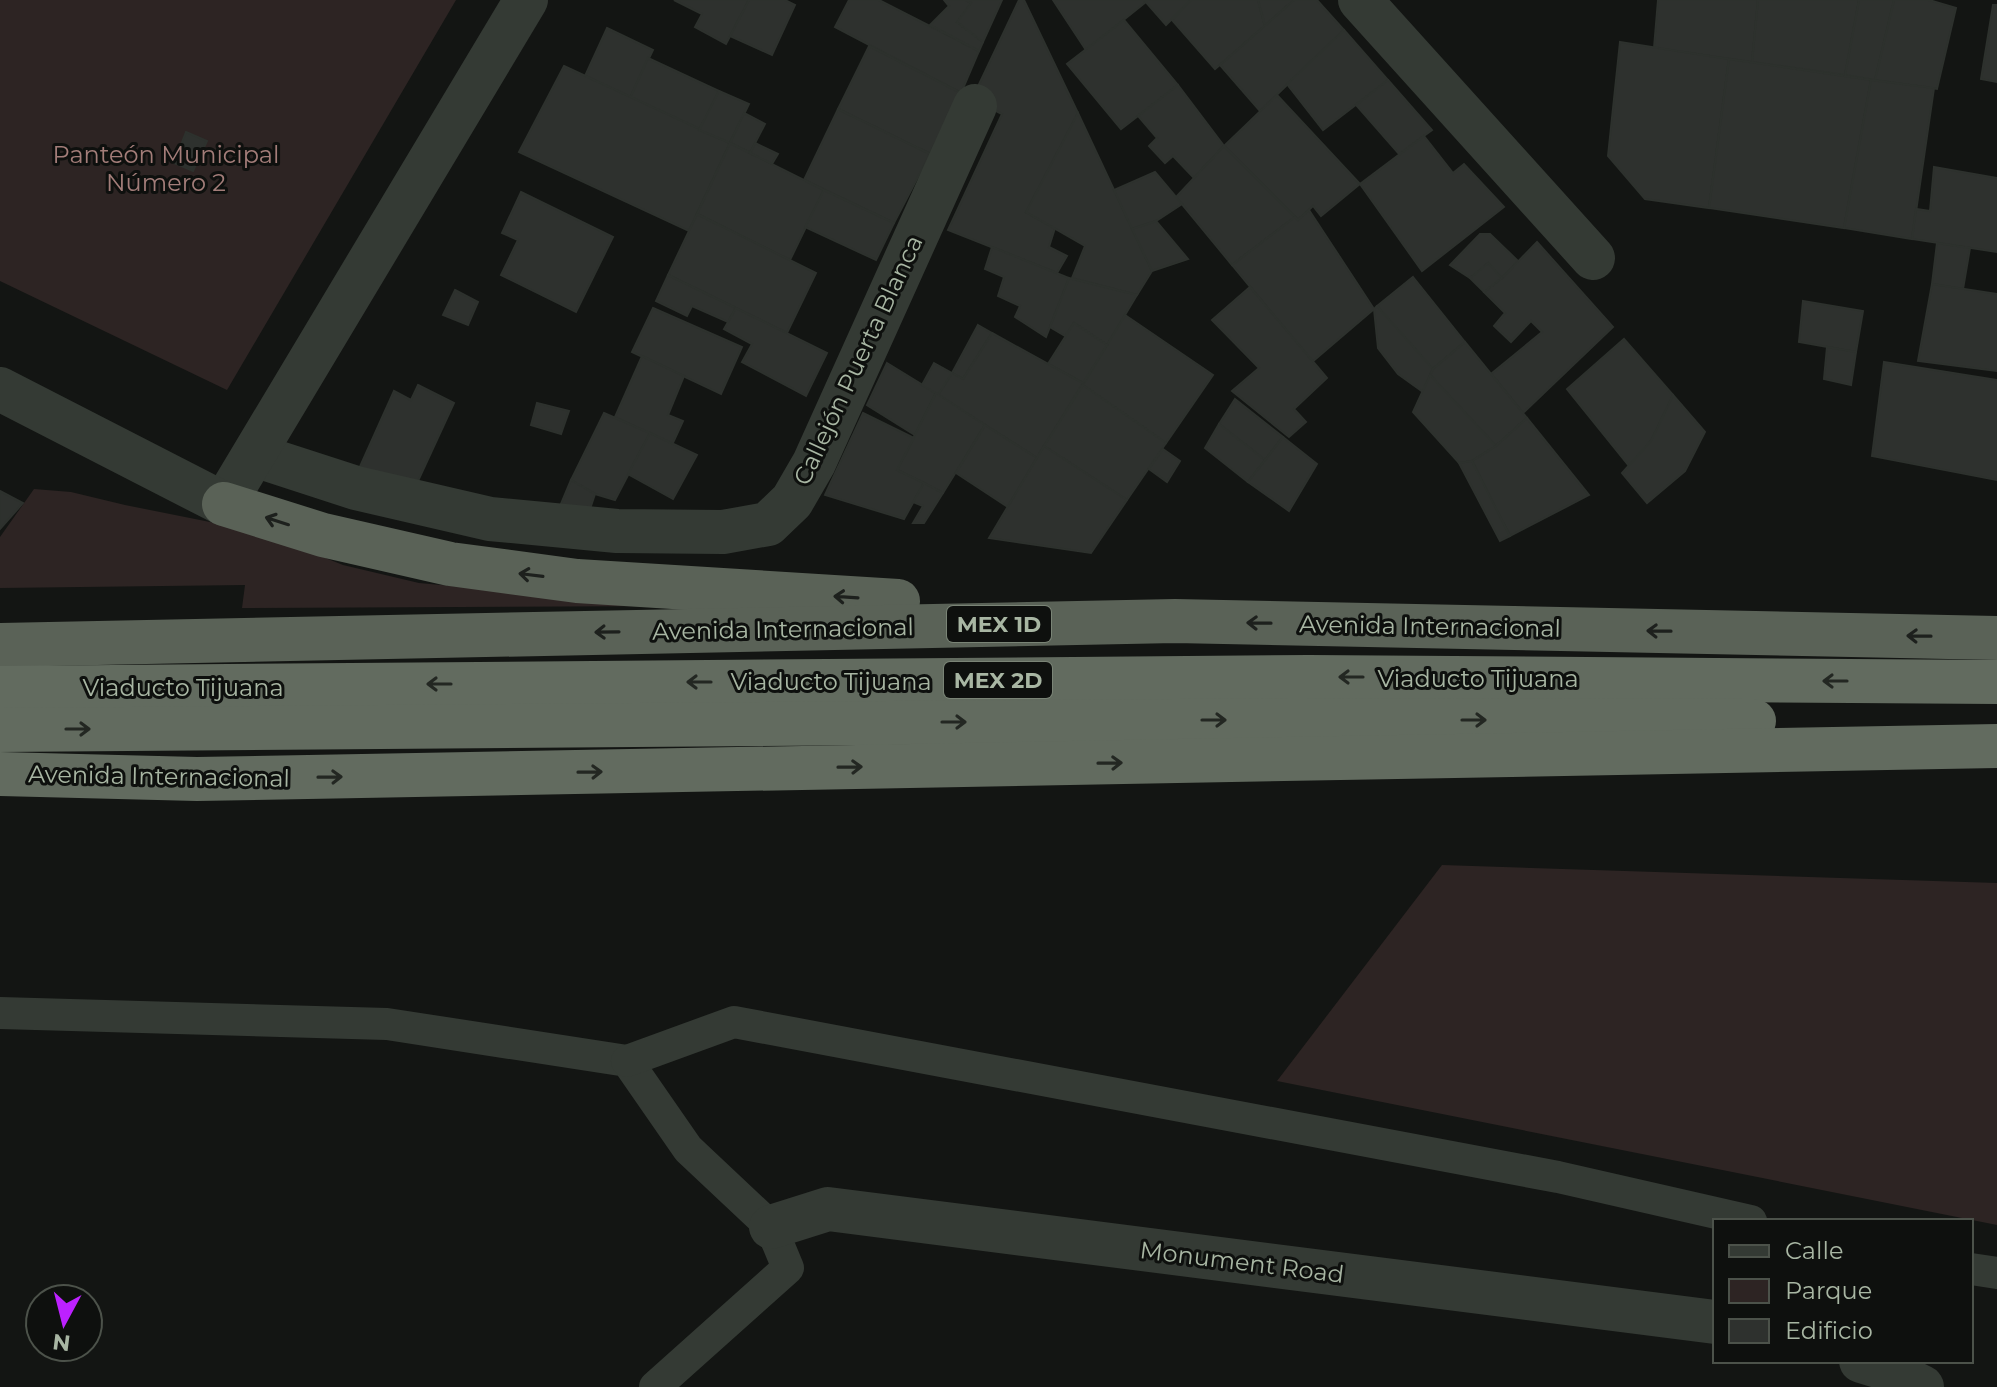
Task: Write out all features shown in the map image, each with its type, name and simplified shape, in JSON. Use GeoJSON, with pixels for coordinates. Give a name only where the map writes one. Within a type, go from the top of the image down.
{"type":"FeatureCollection","features":[{"type":"Feature","properties":{"kind":"highway"},"geometry":{"type":"LineString","coordinates":[[224,504],[323,535],[450,564],[577,581],[1175,621]]}},
{"type":"Feature","properties":{"kind":"highway","name":"Avenida Internacional"},"geometry":{"type":"LineString","coordinates":[[0,645],[1175,621],[1997,638]]}},
{"type":"Feature","properties":{"kind":"highway","name":"Viaducto Tijuana"},"geometry":{"type":"LineString","coordinates":[[0,688],[1293,677],[1997,682]]}},
{"type":"Feature","properties":{"kind":"highway","name":"Viaducto Tijuana"},"geometry":{"type":"LineString","coordinates":[[0,730],[1291,720],[1997,722]]}},
{"type":"Feature","properties":{"kind":"highway","name":"Avenida Internacional"},"geometry":{"type":"LineString","coordinates":[[0,774],[213,779],[1997,746]]}},
{"type":"Feature","properties":{"kind":"street"},"geometry":{"type":"LineString","coordinates":[[0,389],[224,504],[526,0]]}},
{"type":"Feature","properties":{"kind":"street"},"geometry":{"type":"LineString","coordinates":[[1360,0],[1593,258]]}},
{"type":"Feature","properties":{"kind":"street","name":"Callejón Puerta Blanca"},"geometry":{"type":"LineString","coordinates":[[254,455],[356,488],[490,519],[617,531],[723,532],[768,524],[792,501],[814,463],[975,106]]}},
{"type":"Feature","properties":{"kind":"street","name":"Monument Road"},"geometry":{"type":"LineString","coordinates":[[771,1227],[828,1209],[1713,1322]]}},
{"type":"Feature","properties":{"kind":"street"},"geometry":{"type":"LineString","coordinates":[[1868,1363],[1922,1387]]}},
{"type":"Feature","properties":{"kind":"lane"},"geometry":{"type":"LineString","coordinates":[[0,1013],[387,1024],[627,1061],[734,1022],[1558,1177],[1742,1219]]}},
{"type":"Feature","properties":{"kind":"lane"},"geometry":{"type":"LineString","coordinates":[[627,1061],[688,1149],[771,1227],[788,1268],[655,1387]]}},
{"type":"Feature","properties":{"kind":"lane"},"geometry":{"type":"LineString","coordinates":[[1973,1269],[1997,1273]]}},
{"type":"Feature","properties":{"kind":"green space","name":"Panteón Municipal Número 2"},"geometry":{"type":"Polygon","coordinates":[[[0,0],[456,0],[227,390],[0,281],[0,0]]]}},
{"type":"Feature","properties":{"kind":"green space"},"geometry":{"type":"Polygon","coordinates":[[[34,489],[71,492],[268,535],[343,565],[419,583],[674,606],[242,608],[245,585],[0,588],[0,537],[34,489]]]}},
{"type":"Feature","properties":{"kind":"green space"},"geometry":{"type":"Polygon","coordinates":[[[1442,865],[1997,883],[1997,1225],[1277,1081],[1442,865]]]}},
{"type":"Feature","properties":{"kind":"building"},"geometry":{"type":"Polygon","coordinates":[[[674,0],[749,0],[726,44],[695,27],[702,14],[674,0]]]}},
{"type":"Feature","properties":{"kind":"building"},"geometry":{"type":"Polygon","coordinates":[[[749,0],[785,0],[795,5],[772,55],[730,36],[749,0]]]}},
{"type":"Feature","properties":{"kind":"building"},"geometry":{"type":"Polygon","coordinates":[[[849,0],[879,0],[979,51],[961,93],[835,27],[849,0]]]}},
{"type":"Feature","properties":{"kind":"building"},"geometry":{"type":"Polygon","coordinates":[[[944,0],[966,0],[971,3],[957,22],[983,42],[979,51],[930,25],[949,6],[944,0]]]}},
{"type":"Feature","properties":{"kind":"building"},"geometry":{"type":"Polygon","coordinates":[[[966,0],[1002,0],[983,42],[957,22],[971,3],[966,0]]]}},
{"type":"Feature","properties":{"kind":"building"},"geometry":{"type":"Polygon","coordinates":[[[1019,0],[1024,0],[1078,113],[1026,212],[1055,228],[1049,247],[1067,256],[1057,273],[948,230],[1002,114],[972,99],[1019,0]]]}},
{"type":"Feature","properties":{"kind":"building"},"geometry":{"type":"Polygon","coordinates":[[[1053,0],[1144,0],[1146,2],[1086,50],[1053,0]]]}},
{"type":"Feature","properties":{"kind":"building"},"geometry":{"type":"Polygon","coordinates":[[[1144,0],[1191,0],[1166,25],[1144,0]]]}},
{"type":"Feature","properties":{"kind":"building"},"geometry":{"type":"Polygon","coordinates":[[[1191,0],[1258,0],[1265,26],[1215,69],[1172,20],[1191,0]]]}},
{"type":"Feature","properties":{"kind":"building"},"geometry":{"type":"Polygon","coordinates":[[[1258,0],[1294,0],[1265,26],[1258,0]]]}},
{"type":"Feature","properties":{"kind":"building"},"geometry":{"type":"Polygon","coordinates":[[[1294,0],[1317,0],[1344,30],[1260,111],[1220,65],[1294,0]]]}},
{"type":"Feature","properties":{"kind":"building"},"geometry":{"type":"Polygon","coordinates":[[[1658,0],[1758,0],[1752,62],[1654,48],[1658,0]]]}},
{"type":"Feature","properties":{"kind":"building"},"geometry":{"type":"Polygon","coordinates":[[[1758,0],[1859,0],[1845,75],[1752,62],[1758,0]]]}},
{"type":"Feature","properties":{"kind":"building"},"geometry":{"type":"Polygon","coordinates":[[[1859,0],[1894,0],[1875,80],[1845,75],[1859,0]]]}},
{"type":"Feature","properties":{"kind":"building"},"geometry":{"type":"Polygon","coordinates":[[[1894,0],[1929,0],[1956,8],[1937,89],[1875,80],[1894,0]]]}},
{"type":"Feature","properties":{"kind":"building"},"geometry":{"type":"Polygon","coordinates":[[[1993,5],[1997,5],[1997,82],[1981,79],[1993,5]]]}},
{"type":"Feature","properties":{"kind":"building"},"geometry":{"type":"Polygon","coordinates":[[[1124,20],[1178,85],[1121,129],[1067,64],[1124,20]]]}},
{"type":"Feature","properties":{"kind":"building"},"geometry":{"type":"Polygon","coordinates":[[[607,28],[653,50],[630,98],[585,76],[607,28]]]}},
{"type":"Feature","properties":{"kind":"building"},"geometry":{"type":"Polygon","coordinates":[[[1344,30],[1388,80],[1323,130],[1287,84],[1344,30]]]}},
{"type":"Feature","properties":{"kind":"building"},"geometry":{"type":"Polygon","coordinates":[[[1620,42],[1729,59],[1709,208],[1645,199],[1608,156],[1620,42]]]}},
{"type":"Feature","properties":{"kind":"building"},"geometry":{"type":"Polygon","coordinates":[[[869,46],[961,93],[930,154],[838,109],[869,46]]]}},
{"type":"Feature","properties":{"kind":"building"},"geometry":{"type":"Polygon","coordinates":[[[648,58],[719,91],[699,130],[630,98],[648,58]]]}},
{"type":"Feature","properties":{"kind":"building"},"geometry":{"type":"Polygon","coordinates":[[[1729,59],[1871,80],[1844,228],[1709,208],[1729,59]]]}},
{"type":"Feature","properties":{"kind":"building"},"geometry":{"type":"Polygon","coordinates":[[[564,66],[730,143],[689,231],[519,152],[564,66]]]}},
{"type":"Feature","properties":{"kind":"building"},"geometry":{"type":"Polygon","coordinates":[[[1388,80],[1432,130],[1399,154],[1356,105],[1388,80]]]}},
{"type":"Feature","properties":{"kind":"building"},"geometry":{"type":"Polygon","coordinates":[[[1871,80],[1934,88],[1912,239],[1844,228],[1871,80]]]}},
{"type":"Feature","properties":{"kind":"building"},"geometry":{"type":"Polygon","coordinates":[[[1178,85],[1224,146],[1194,178],[1173,156],[1165,163],[1149,146],[1157,138],[1138,116],[1178,85]]]}},
{"type":"Feature","properties":{"kind":"building"},"geometry":{"type":"Polygon","coordinates":[[[719,91],[749,104],[730,143],[699,130],[719,91]]]}},
{"type":"Feature","properties":{"kind":"building"},"geometry":{"type":"Polygon","coordinates":[[[1277,95],[1360,184],[1321,216],[1313,206],[1298,220],[1224,146],[1277,95]]]}},
{"type":"Feature","properties":{"kind":"building"},"geometry":{"type":"Polygon","coordinates":[[[838,109],[930,154],[894,223],[804,180],[838,109]]]}},
{"type":"Feature","properties":{"kind":"building"},"geometry":{"type":"Polygon","coordinates":[[[744,113],[765,124],[750,153],[730,143],[744,113]]]}},
{"type":"Feature","properties":{"kind":"building"},"geometry":{"type":"Polygon","coordinates":[[[1078,113],[1152,271],[1137,295],[1072,278],[1085,246],[1026,212],[1078,113]]]}},
{"type":"Feature","properties":{"kind":"building"},"geometry":{"type":"Polygon","coordinates":[[[186,132],[207,141],[193,171],[174,163],[186,132]]]}},
{"type":"Feature","properties":{"kind":"building"},"geometry":{"type":"Polygon","coordinates":[[[1424,136],[1453,173],[1464,164],[1504,207],[1422,271],[1360,184],[1424,136]]]}},
{"type":"Feature","properties":{"kind":"building"},"geometry":{"type":"Polygon","coordinates":[[[730,143],[824,190],[790,260],[697,214],[730,143]]]}},
{"type":"Feature","properties":{"kind":"building"},"geometry":{"type":"Polygon","coordinates":[[[755,143],[778,154],[772,164],[750,153],[755,143]]]}},
{"type":"Feature","properties":{"kind":"building"},"geometry":{"type":"Polygon","coordinates":[[[1224,146],[1295,217],[1232,265],[1176,197],[1224,146]]]}},
{"type":"Feature","properties":{"kind":"building"},"geometry":{"type":"Polygon","coordinates":[[[1934,167],[1997,178],[1997,252],[1912,239],[1916,209],[1930,211],[1934,167]]]}},
{"type":"Feature","properties":{"kind":"building"},"geometry":{"type":"Polygon","coordinates":[[[1155,172],[1182,204],[1156,221],[1132,229],[1114,190],[1155,172]]]}},
{"type":"Feature","properties":{"kind":"building"},"geometry":{"type":"Polygon","coordinates":[[[824,190],[894,223],[876,260],[805,227],[824,190]]]}},
{"type":"Feature","properties":{"kind":"building"},"geometry":{"type":"Polygon","coordinates":[[[521,192],[613,237],[576,312],[501,275],[518,240],[502,233],[521,192]]]}},
{"type":"Feature","properties":{"kind":"building"},"geometry":{"type":"Polygon","coordinates":[[[1309,210],[1374,309],[1312,362],[1232,265],[1295,217],[1298,220],[1309,210]]]}},
{"type":"Feature","properties":{"kind":"building"},"geometry":{"type":"Polygon","coordinates":[[[697,214],[816,273],[787,333],[668,275],[697,214]]]}},
{"type":"Feature","properties":{"kind":"building"},"geometry":{"type":"Polygon","coordinates":[[[1156,221],[1188,259],[1152,271],[1132,229],[1156,221]]]}},
{"type":"Feature","properties":{"kind":"building"},"geometry":{"type":"Polygon","coordinates":[[[1480,234],[1490,234],[1518,261],[1502,278],[1488,263],[1470,278],[1450,265],[1480,234]]]}},
{"type":"Feature","properties":{"kind":"building"},"geometry":{"type":"Polygon","coordinates":[[[1537,242],[1613,327],[1523,413],[1491,374],[1542,332],[1531,321],[1511,342],[1494,326],[1505,313],[1484,292],[1537,242]]]}},
{"type":"Feature","properties":{"kind":"building"},"geometry":{"type":"Polygon","coordinates":[[[1937,243],[1970,248],[1963,289],[1932,284],[1937,243]]]}},
{"type":"Feature","properties":{"kind":"building"},"geometry":{"type":"Polygon","coordinates":[[[992,247],[1069,278],[1046,337],[1015,317],[1020,306],[998,296],[1004,277],[985,269],[992,247]]]}},
{"type":"Feature","properties":{"kind":"building"},"geometry":{"type":"Polygon","coordinates":[[[1488,263],[1502,278],[1484,292],[1470,278],[1488,263]]]}},
{"type":"Feature","properties":{"kind":"building"},"geometry":{"type":"Polygon","coordinates":[[[668,275],[736,308],[728,322],[692,306],[687,316],[656,301],[668,275]]]}},
{"type":"Feature","properties":{"kind":"building"},"geometry":{"type":"Polygon","coordinates":[[[1413,277],[1465,342],[1433,369],[1377,306],[1413,277]]]}},
{"type":"Feature","properties":{"kind":"building"},"geometry":{"type":"Polygon","coordinates":[[[1069,278],[1137,295],[1107,345],[1074,323],[1065,336],[1050,327],[1069,278]]]}},
{"type":"Feature","properties":{"kind":"building"},"geometry":{"type":"Polygon","coordinates":[[[1932,284],[1997,294],[1997,371],[1918,361],[1932,284]]]}},
{"type":"Feature","properties":{"kind":"building"},"geometry":{"type":"Polygon","coordinates":[[[1250,287],[1327,378],[1294,409],[1306,422],[1289,437],[1232,391],[1259,368],[1212,320],[1250,287]]]}},
{"type":"Feature","properties":{"kind":"building"},"geometry":{"type":"Polygon","coordinates":[[[455,290],[478,302],[468,325],[443,315],[455,290]]]}},
{"type":"Feature","properties":{"kind":"building"},"geometry":{"type":"Polygon","coordinates":[[[1803,301],[1863,311],[1856,352],[1799,342],[1803,301]]]}},
{"type":"Feature","properties":{"kind":"building"},"geometry":{"type":"Polygon","coordinates":[[[1377,306],[1433,369],[1423,392],[1398,374],[1378,348],[1374,309],[1377,306]]]}},
{"type":"Feature","properties":{"kind":"building"},"geometry":{"type":"Polygon","coordinates":[[[653,308],[742,347],[721,394],[632,352],[653,308]]]}},
{"type":"Feature","properties":{"kind":"building"},"geometry":{"type":"Polygon","coordinates":[[[736,308],[827,353],[806,396],[742,362],[752,344],[724,329],[736,308]]]}},
{"type":"Feature","properties":{"kind":"building"},"geometry":{"type":"Polygon","coordinates":[[[1125,315],[1213,375],[1166,443],[1083,385],[1125,315]]]}},
{"type":"Feature","properties":{"kind":"building"},"geometry":{"type":"Polygon","coordinates":[[[1074,323],[1107,345],[1083,383],[1048,364],[1074,323]]]}},
{"type":"Feature","properties":{"kind":"building"},"geometry":{"type":"Polygon","coordinates":[[[978,325],[992,333],[963,379],[952,373],[978,325]]]}},
{"type":"Feature","properties":{"kind":"building"},"geometry":{"type":"Polygon","coordinates":[[[992,333],[1083,383],[1037,458],[938,395],[952,373],[963,379],[992,333]]]}},
{"type":"Feature","properties":{"kind":"building"},"geometry":{"type":"Polygon","coordinates":[[[1624,339],[1673,395],[1651,441],[1629,466],[1567,389],[1624,339]]]}},
{"type":"Feature","properties":{"kind":"building"},"geometry":{"type":"Polygon","coordinates":[[[1465,342],[1527,418],[1496,446],[1430,375],[1465,342]]]}},
{"type":"Feature","properties":{"kind":"building"},"geometry":{"type":"Polygon","coordinates":[[[1827,347],[1856,352],[1851,385],[1824,379],[1827,347]]]}},
{"type":"Feature","properties":{"kind":"building"},"geometry":{"type":"Polygon","coordinates":[[[642,356],[684,376],[668,415],[683,421],[672,445],[615,417],[642,356]]]}},
{"type":"Feature","properties":{"kind":"building"},"geometry":{"type":"Polygon","coordinates":[[[1884,362],[1997,380],[1997,480],[1872,456],[1884,362]]]}},
{"type":"Feature","properties":{"kind":"building"},"geometry":{"type":"Polygon","coordinates":[[[887,363],[936,393],[915,435],[867,405],[887,363]]]}},
{"type":"Feature","properties":{"kind":"building"},"geometry":{"type":"Polygon","coordinates":[[[934,363],[952,373],[938,395],[922,385],[934,363]]]}},
{"type":"Feature","properties":{"kind":"building"},"geometry":{"type":"Polygon","coordinates":[[[1430,375],[1496,446],[1472,461],[1459,463],[1413,412],[1430,375]]]}},
{"type":"Feature","properties":{"kind":"building"},"geometry":{"type":"Polygon","coordinates":[[[418,385],[454,403],[412,494],[358,471],[394,391],[411,400],[418,385]]]}},
{"type":"Feature","properties":{"kind":"building"},"geometry":{"type":"Polygon","coordinates":[[[1083,385],[1166,443],[1127,500],[1044,446],[1083,385]]]}},
{"type":"Feature","properties":{"kind":"building"},"geometry":{"type":"Polygon","coordinates":[[[936,393],[985,425],[943,493],[897,470],[936,393]]]}},
{"type":"Feature","properties":{"kind":"building"},"geometry":{"type":"Polygon","coordinates":[[[1673,395],[1705,432],[1685,471],[1647,503],[1622,473],[1651,441],[1673,395]]]}},
{"type":"Feature","properties":{"kind":"building"},"geometry":{"type":"Polygon","coordinates":[[[1235,399],[1283,437],[1265,460],[1219,424],[1235,399]]]}},
{"type":"Feature","properties":{"kind":"building"},"geometry":{"type":"Polygon","coordinates":[[[537,403],[569,411],[561,434],[531,425],[537,403]]]}},
{"type":"Feature","properties":{"kind":"building"},"geometry":{"type":"Polygon","coordinates":[[[604,413],[650,433],[615,500],[595,494],[571,480],[604,413]]]}},
{"type":"Feature","properties":{"kind":"building"},"geometry":{"type":"Polygon","coordinates":[[[863,413],[914,438],[897,470],[924,483],[904,519],[825,495],[863,413]]]}},
{"type":"Feature","properties":{"kind":"building"},"geometry":{"type":"Polygon","coordinates":[[[1527,418],[1589,495],[1510,536],[1472,461],[1496,446],[1527,418]]]}},
{"type":"Feature","properties":{"kind":"building"},"geometry":{"type":"Polygon","coordinates":[[[1219,424],[1265,460],[1248,482],[1205,448],[1219,424]]]}},
{"type":"Feature","properties":{"kind":"building"},"geometry":{"type":"Polygon","coordinates":[[[985,425],[1037,458],[1008,507],[956,473],[985,425]]]}},
{"type":"Feature","properties":{"kind":"building"},"geometry":{"type":"Polygon","coordinates":[[[650,433],[697,455],[673,499],[628,474],[650,433]]]}},
{"type":"Feature","properties":{"kind":"building"},"geometry":{"type":"Polygon","coordinates":[[[1283,437],[1317,464],[1289,511],[1248,482],[1283,437]]]}},
{"type":"Feature","properties":{"kind":"building"},"geometry":{"type":"Polygon","coordinates":[[[1044,446],[1127,500],[1091,553],[989,538],[1044,446]]]}},
{"type":"Feature","properties":{"kind":"building"},"geometry":{"type":"Polygon","coordinates":[[[1163,449],[1180,461],[1167,482],[1149,469],[1163,449]]]}},
{"type":"Feature","properties":{"kind":"building"},"geometry":{"type":"Polygon","coordinates":[[[1472,461],[1510,536],[1500,541],[1459,463],[1472,461]]]}},
{"type":"Feature","properties":{"kind":"building"},"geometry":{"type":"Polygon","coordinates":[[[571,480],[595,494],[589,512],[558,511],[571,480]]]}},
{"type":"Feature","properties":{"kind":"building"},"geometry":{"type":"Polygon","coordinates":[[[924,483],[943,493],[924,523],[913,523],[923,506],[913,502],[924,483]]]}},
{"type":"Feature","properties":{"kind":"building"},"geometry":{"type":"Polygon","coordinates":[[[0,491],[23,503],[0,529],[0,491]]]}}]}
